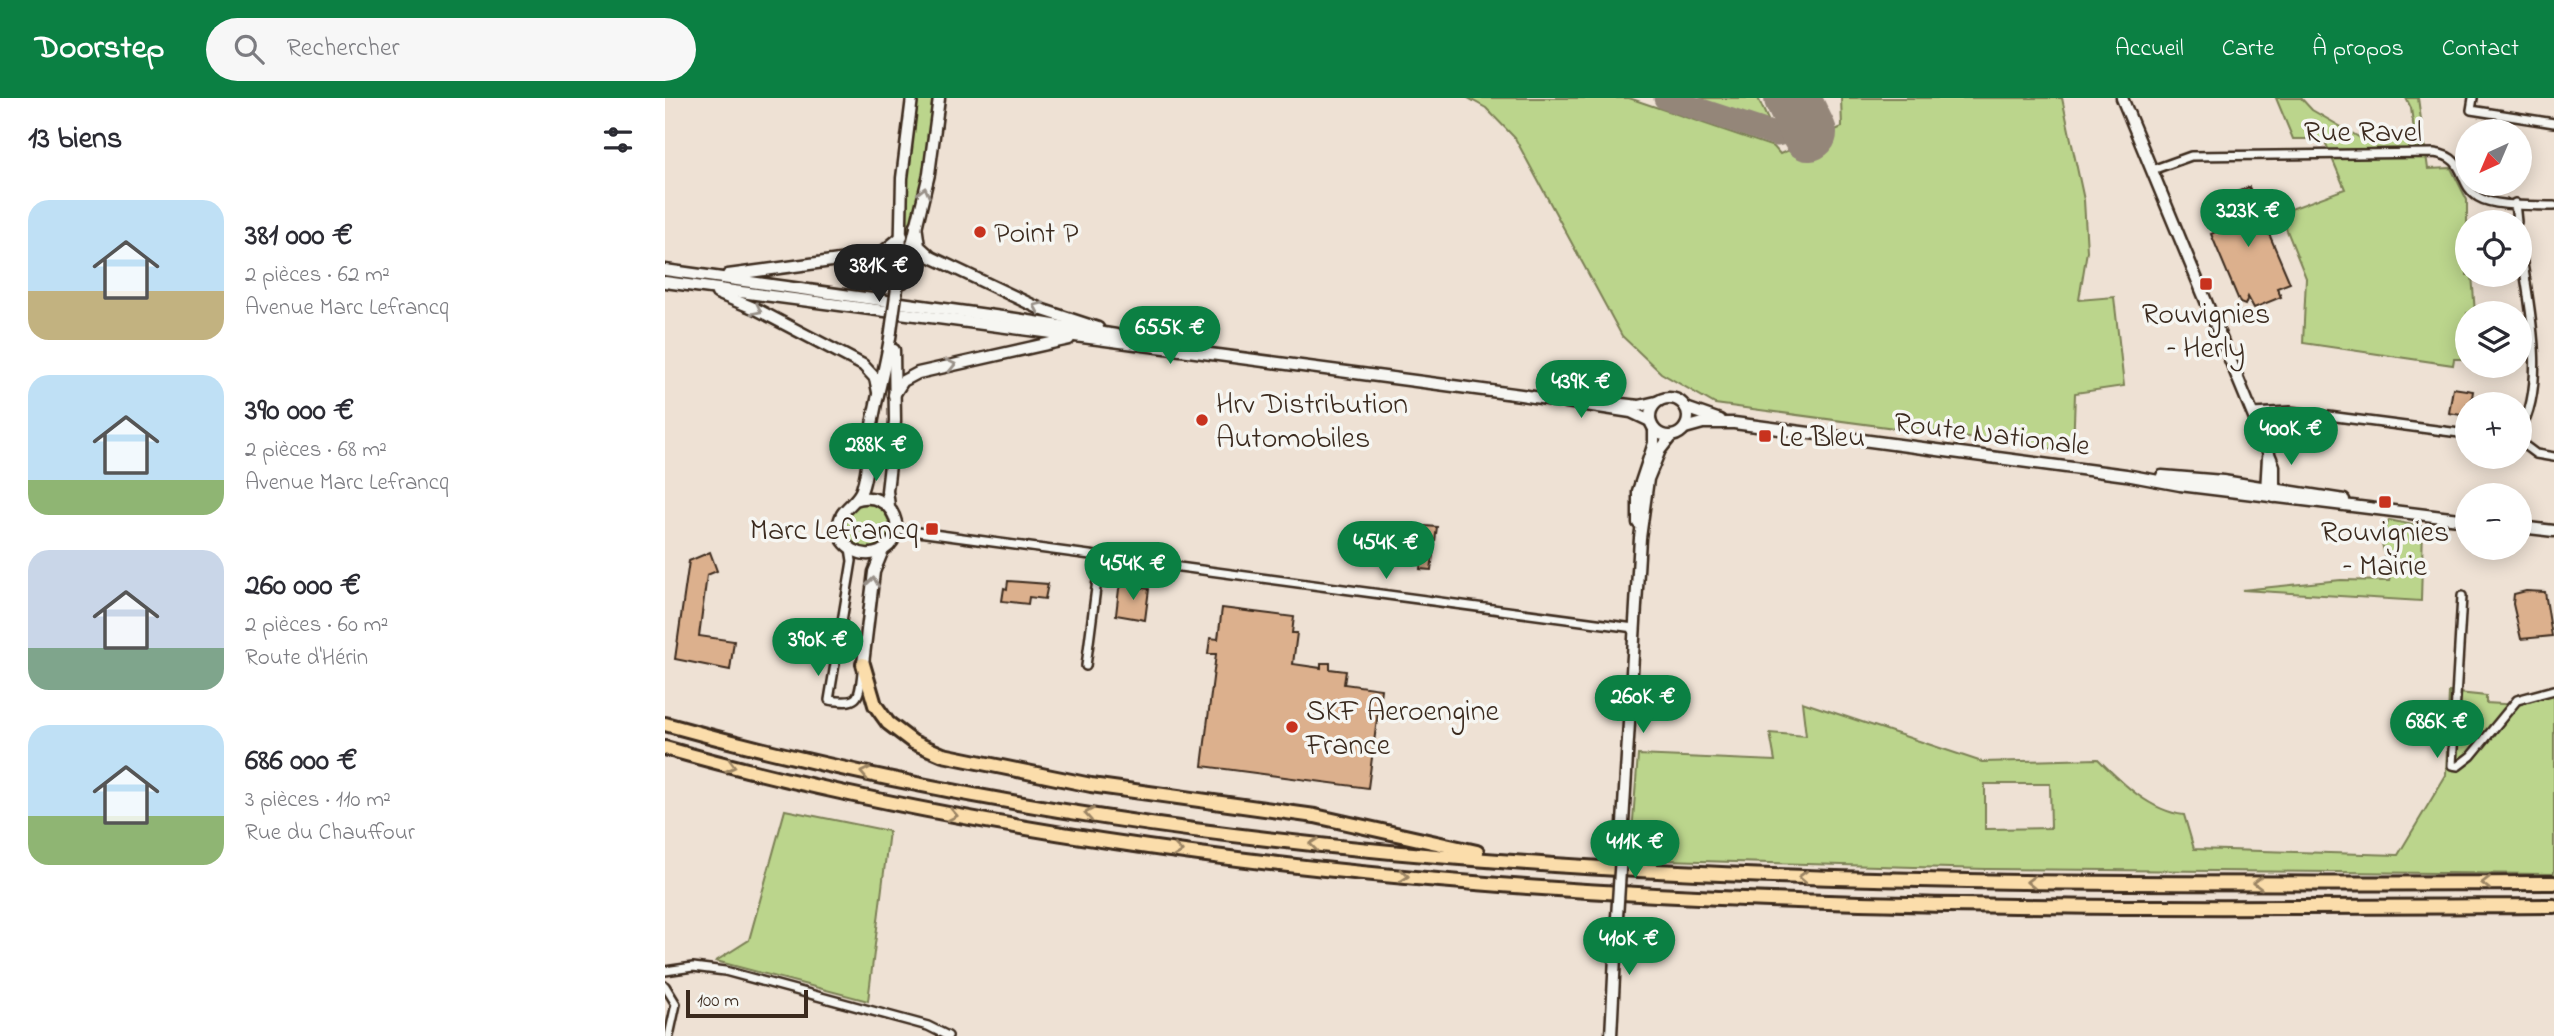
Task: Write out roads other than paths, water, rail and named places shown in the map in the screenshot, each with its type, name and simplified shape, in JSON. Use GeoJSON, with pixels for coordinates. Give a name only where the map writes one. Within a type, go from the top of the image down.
{"type":"FeatureCollection","features":[{"type":"Feature","properties":{"kind":"highway"},"geometry":{"type":"LineString","coordinates":[[863,664],[872,698],[888,723],[913,742],[943,755],[1091,785],[1234,807],[1305,814],[1463,850],[1553,865]]}},
{"type":"Feature","properties":{"kind":"highway"},"geometry":{"type":"LineString","coordinates":[[665,724],[864,773],[1070,811],[1323,845],[1553,865],[1776,876],[1984,881],[2554,883]]}},
{"type":"Feature","properties":{"kind":"highway"},"geometry":{"type":"LineString","coordinates":[[665,748],[832,790],[1022,827],[1212,856],[1444,880],[1691,896],[1901,903],[2163,907],[2554,906]]}},
{"type":"Feature","properties":{"kind":"main road"},"geometry":{"type":"LineString","coordinates":[[863,664],[874,572],[883,550],[893,540],[896,529],[887,491],[895,421],[893,364],[900,282],[902,178],[912,98]]}},
{"type":"Feature","properties":{"kind":"main road"},"geometry":{"type":"LineString","coordinates":[[900,282],[929,174],[939,98]]}},
{"type":"Feature","properties":{"kind":"main road"},"geometry":{"type":"LineString","coordinates":[[2122,98],[2276,471],[2270,492]]}},
{"type":"Feature","properties":{"kind":"main road"},"geometry":{"type":"LineString","coordinates":[[916,225],[919,246],[930,257],[1049,312],[1150,341]]}},
{"type":"Feature","properties":{"kind":"main road"},"geometry":{"type":"LineString","coordinates":[[700,275],[732,275],[869,256],[884,251],[902,236]]}},
{"type":"Feature","properties":{"kind":"main road"},"geometry":{"type":"LineString","coordinates":[[665,270],[1150,341],[1265,361]]}},
{"type":"Feature","properties":{"kind":"main road"},"geometry":{"type":"LineString","coordinates":[[665,282],[1521,395],[1631,412],[1671,436]]}},
{"type":"Feature","properties":{"kind":"main road"},"geometry":{"type":"LineString","coordinates":[[694,286],[748,305],[863,365],[875,379],[879,397]]}},
{"type":"Feature","properties":{"kind":"main road"},"geometry":{"type":"LineString","coordinates":[[883,550],[865,554],[851,548],[841,537],[839,522],[843,511],[855,500],[863,485],[894,331]]}},
{"type":"Feature","properties":{"kind":"main road"},"geometry":{"type":"LineString","coordinates":[[894,395],[904,381],[918,373],[1080,338]]}},
{"type":"Feature","properties":{"kind":"main road"},"geometry":{"type":"LineString","coordinates":[[1521,395],[1634,405],[1671,397],[1679,400],[1686,408],[1689,418],[1685,428],[1671,436],[1660,450],[1650,473],[1640,537],[1611,1036]]}},
{"type":"Feature","properties":{"kind":"main road"},"geometry":{"type":"LineString","coordinates":[[1640,537],[1636,499],[1654,443],[1651,411],[1656,402]]}},
{"type":"Feature","properties":{"kind":"main road"},"geometry":{"type":"LineString","coordinates":[[1686,408],[1704,416],[1734,423]]}},
{"type":"Feature","properties":{"kind":"main road","name":"Route Nationale"},"geometry":{"type":"LineString","coordinates":[[1685,428],[1703,424],[1734,423],[2126,475],[2210,479],[2270,492],[2310,492],[2386,509],[2455,518]]}},
{"type":"Feature","properties":{"kind":"main road"},"geometry":{"type":"LineString","coordinates":[[855,500],[875,498],[889,507]]}},
{"type":"Feature","properties":{"kind":"main road"},"geometry":{"type":"LineString","coordinates":[[2532,528],[2554,531]]}},
{"type":"Feature","properties":{"kind":"street"},"geometry":{"type":"LineString","coordinates":[[2473,98],[2471,110],[2554,123]]}},
{"type":"Feature","properties":{"kind":"street","name":"Rue Ravel"},"geometry":{"type":"LineString","coordinates":[[2152,170],[2191,156],[2434,153],[2449,158],[2459,166],[2467,186],[2486,201],[2554,206]]}},
{"type":"Feature","properties":{"kind":"street"},"geometry":{"type":"LineString","coordinates":[[2515,204],[2516,210]]}},
{"type":"Feature","properties":{"kind":"street"},"geometry":{"type":"LineString","coordinates":[[2526,287],[2531,329],[2534,386],[2532,396]]}},
{"type":"Feature","properties":{"kind":"street"},"geometry":{"type":"LineString","coordinates":[[2252,413],[2290,411],[2455,432]]}},
{"type":"Feature","properties":{"kind":"street"},"geometry":{"type":"LineString","coordinates":[[2532,451],[2554,457]]}},
{"type":"Feature","properties":{"kind":"street"},"geometry":{"type":"LineString","coordinates":[[896,529],[1634,628]]}},
{"type":"Feature","properties":{"kind":"street"},"geometry":{"type":"LineString","coordinates":[[851,548],[852,561],[829,700],[856,700],[863,664]]}},
{"type":"Feature","properties":{"kind":"street"},"geometry":{"type":"LineString","coordinates":[[1086,666],[1100,557]]}},
{"type":"Feature","properties":{"kind":"street"},"geometry":{"type":"LineString","coordinates":[[2462,596],[2452,765],[2458,766],[2471,756],[2517,700],[2554,690]]}},
{"type":"Feature","properties":{"kind":"street"},"geometry":{"type":"LineString","coordinates":[[665,971],[693,967],[725,971],[928,1026],[948,1036]]}},
{"type":"Feature","properties":{"kind":"street"},"geometry":{"type":"LineString","coordinates":[[665,986],[677,1004],[669,1036]]}},
{"type":"Feature","properties":{"kind":"place","name":"Point P"},"geometry":{"type":"Point","coordinates":[980,232]}},
{"type":"Feature","properties":{"kind":"place","name":"Rouvignies – Herly"},"geometry":{"type":"Point","coordinates":[2206,284]}},
{"type":"Feature","properties":{"kind":"place","name":"Hrv Distribution Automobiles"},"geometry":{"type":"Point","coordinates":[1202,420]}},
{"type":"Feature","properties":{"kind":"place","name":"Le Bleu"},"geometry":{"type":"Point","coordinates":[1765,436]}},
{"type":"Feature","properties":{"kind":"place","name":"Rouvignies – Mairie"},"geometry":{"type":"Point","coordinates":[2385,502]}},
{"type":"Feature","properties":{"kind":"place","name":"Marc Lefrancq"},"geometry":{"type":"Point","coordinates":[932,529]}},
{"type":"Feature","properties":{"kind":"place","name":"SKF Aeroengine France"},"geometry":{"type":"Point","coordinates":[1292,727]}}]}
